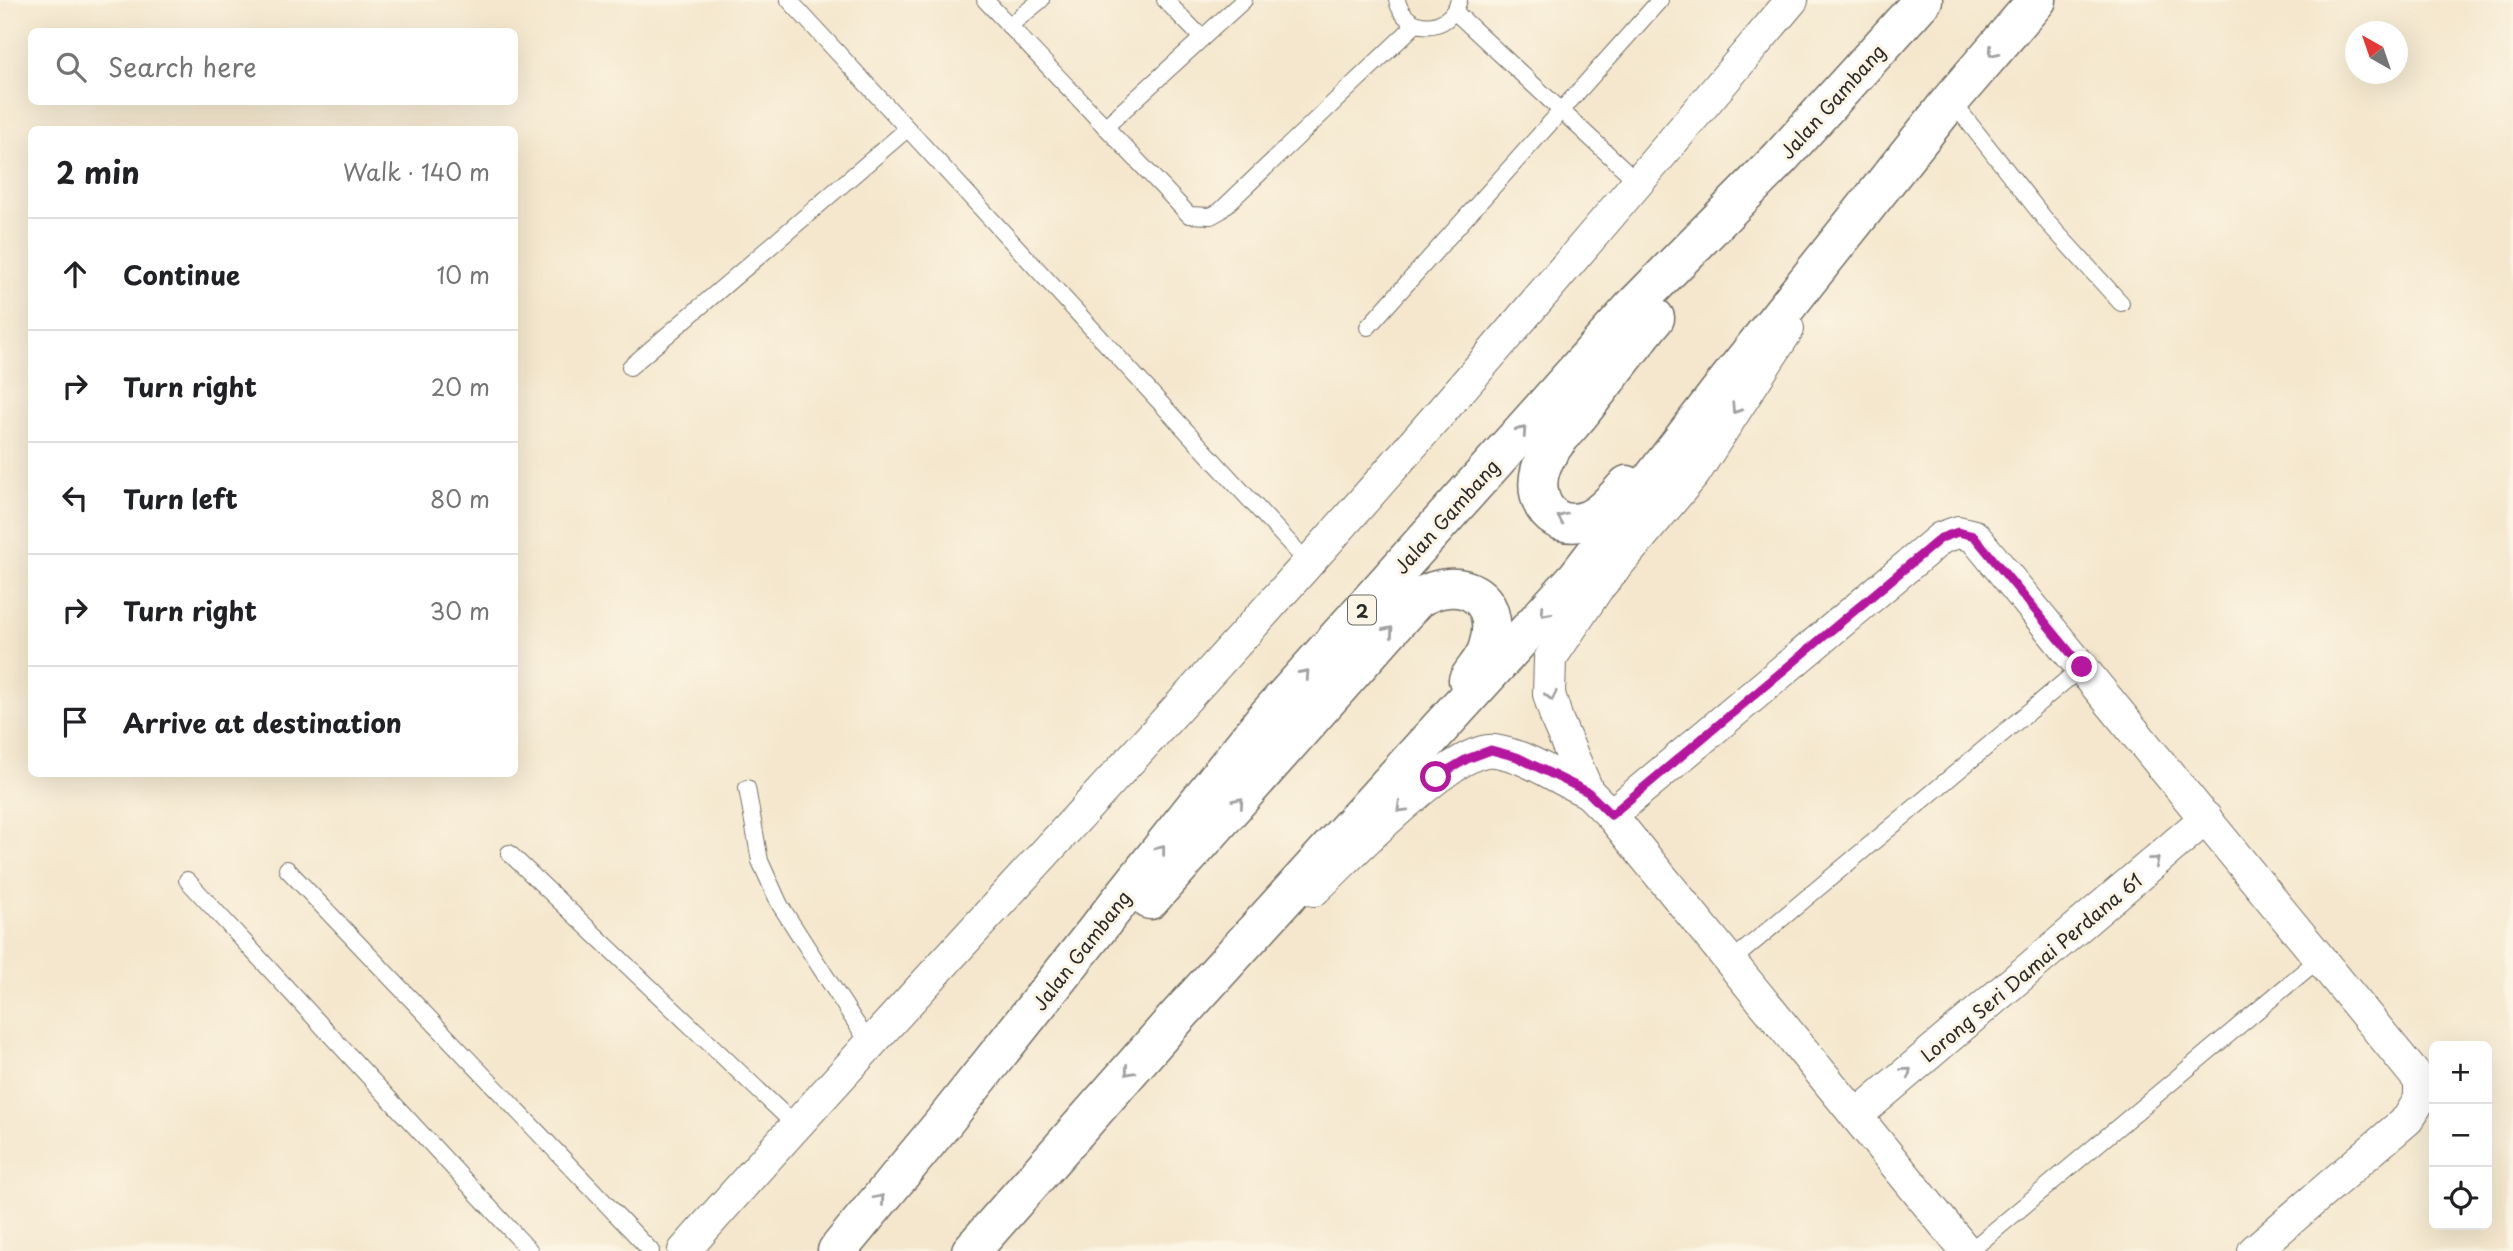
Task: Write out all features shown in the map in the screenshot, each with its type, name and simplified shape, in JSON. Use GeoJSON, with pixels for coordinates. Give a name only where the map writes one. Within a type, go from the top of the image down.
{"type":"FeatureCollection","features":[{"type":"Feature","properties":{"kind":"highway","name":"Jalan Gambang"},"geometry":{"type":"LineString","coordinates":[[836,1251],[943,1122],[1262,722],[1634,306],[1780,158],[1923,0]]}},
{"type":"Feature","properties":{"kind":"highway"},"geometry":{"type":"LineString","coordinates":[[971,1251],[1168,1027],[1577,578],[1722,388],[1868,208],[1951,100],[2037,0]]}},
{"type":"Feature","properties":{"kind":"highway"},"geometry":{"type":"LineString","coordinates":[[1722,388],[1602,511],[1588,520],[1572,522],[1559,519],[1541,502],[1536,489],[1546,456],[1780,158]]}},
{"type":"Feature","properties":{"kind":"highway"},"geometry":{"type":"LineString","coordinates":[[943,1122],[1213,832],[1417,599],[1431,590],[1463,587],[1476,593],[1485,605],[1490,621],[1488,649],[1424,747]]}},
{"type":"Feature","properties":{"kind":"street"},"geometry":{"type":"LineString","coordinates":[[684,1251],[795,1125],[1308,563],[1638,183],[1792,0]]}},
{"type":"Feature","properties":{"kind":"street"},"geometry":{"type":"LineString","coordinates":[[1588,792],[1549,694],[1550,659],[1597,589],[1694,474],[1868,208]]}},
{"type":"Feature","properties":{"kind":"street"},"geometry":{"type":"LineString","coordinates":[[1611,815],[1941,538],[1958,532],[1974,536],[2420,1081],[2420,1100],[2408,1119],[2254,1251]]}},
{"type":"Feature","properties":{"kind":"street"},"geometry":{"type":"LineString","coordinates":[[1168,1027],[1436,777],[1467,759],[1491,750],[1517,757],[1588,792],[1611,815],[1968,1251]]}},
{"type":"Feature","properties":{"kind":"street","name":"Lorong Seri Damai Perdana 61"},"geometry":{"type":"LineString","coordinates":[[1856,1116],[2206,818]]}},
{"type":"Feature","properties":{"kind":"lane"},"geometry":{"type":"LineString","coordinates":[[789,0],[905,130],[1308,563]]}},
{"type":"Feature","properties":{"kind":"lane"},"geometry":{"type":"LineString","coordinates":[[985,0],[1189,215],[1212,216],[1220,211],[1416,24]]}},
{"type":"Feature","properties":{"kind":"lane"},"geometry":{"type":"LineString","coordinates":[[1009,26],[1041,0]]}},
{"type":"Feature","properties":{"kind":"lane"},"geometry":{"type":"LineString","coordinates":[[1165,0],[1202,38]]}},
{"type":"Feature","properties":{"kind":"lane"},"geometry":{"type":"LineString","coordinates":[[1105,127],[1244,0]]}},
{"type":"Feature","properties":{"kind":"lane"},"geometry":{"type":"LineString","coordinates":[[1397,0],[1402,13],[1416,24],[1424,26],[1442,23],[1456,6],[1638,183]]}},
{"type":"Feature","properties":{"kind":"lane"},"geometry":{"type":"LineString","coordinates":[[1368,327],[1660,0]]}},
{"type":"Feature","properties":{"kind":"lane"},"geometry":{"type":"LineString","coordinates":[[1951,100],[2048,223],[2121,303]]}},
{"type":"Feature","properties":{"kind":"lane"},"geometry":{"type":"LineString","coordinates":[[630,368],[905,130]]}},
{"type":"Feature","properties":{"kind":"lane"},"geometry":{"type":"LineString","coordinates":[[1731,962],[2082,667]]}},
{"type":"Feature","properties":{"kind":"lane"},"geometry":{"type":"LineString","coordinates":[[747,788],[760,862],[770,883],[824,977],[870,1045]]}},
{"type":"Feature","properties":{"kind":"lane"},"geometry":{"type":"LineString","coordinates":[[509,853],[795,1125]]}},
{"type":"Feature","properties":{"kind":"lane"},"geometry":{"type":"LineString","coordinates":[[287,869],[651,1251]]}},
{"type":"Feature","properties":{"kind":"lane"},"geometry":{"type":"LineString","coordinates":[[187,880],[530,1251]]}},
{"type":"Feature","properties":{"kind":"lane"},"geometry":{"type":"LineString","coordinates":[[1968,1251],[2320,958]]}},
{"type":"Feature","properties":{"kind":"route"},"geometry":{"type":"LineString","coordinates":[[1436,777],[1467,759],[1491,750],[1517,757],[1588,792],[1611,815],[1941,538],[1958,532],[1974,536],[2082,667]]}}]}
